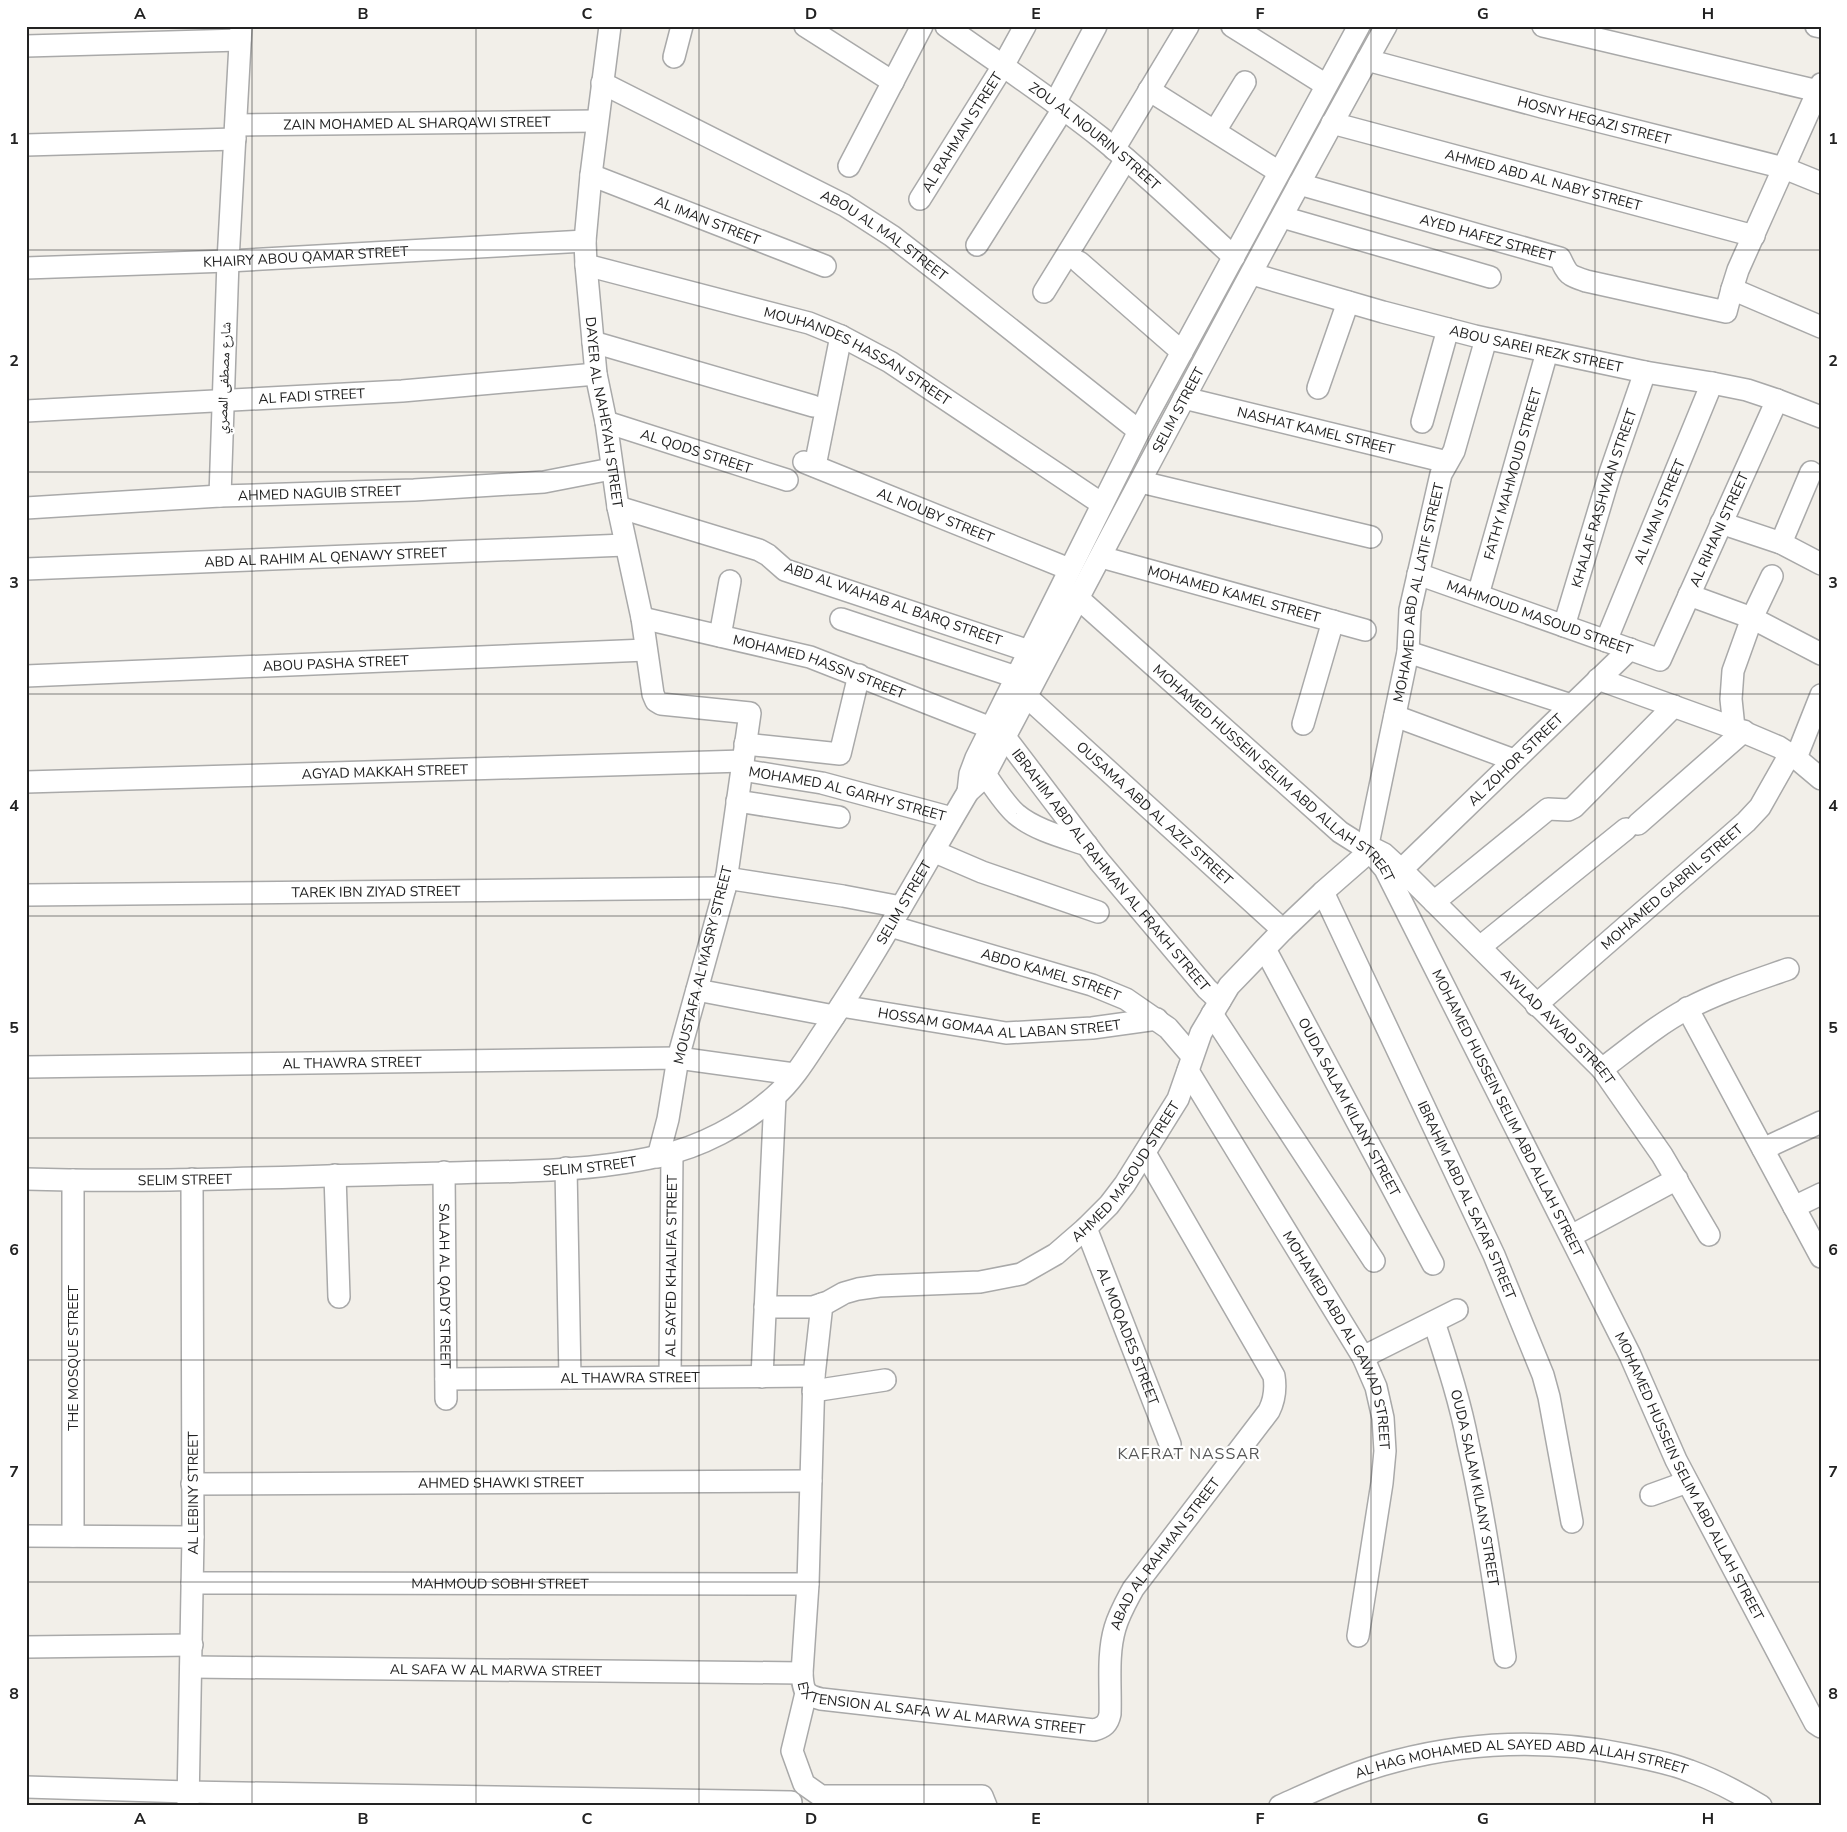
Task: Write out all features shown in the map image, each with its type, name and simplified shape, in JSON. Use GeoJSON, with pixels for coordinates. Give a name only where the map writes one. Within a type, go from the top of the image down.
{"type":"FeatureCollection","features":[{"type":"Feature","properties":{"kind":"street","name":"DAYER AL NAHEYAH STREET"},"geometry":{"type":"LineString","coordinates":[[610,26],[591,175],[585,241],[586,265],[596,374],[606,422],[611,469],[618,507],[642,618],[652,694],[656,701],[661,704],[750,713]]}},
{"type":"Feature","properties":{"kind":"street"},"geometry":{"type":"LineString","coordinates":[[674,57],[682,26]]}},
{"type":"Feature","properties":{"kind":"street"},"geometry":{"type":"LineString","coordinates":[[805,26],[893,82]]}},
{"type":"Feature","properties":{"kind":"street"},"geometry":{"type":"LineString","coordinates":[[849,166],[922,26]]}},
{"type":"Feature","properties":{"kind":"street","name":"ZOU AL NOURIN STREET"},"geometry":{"type":"LineString","coordinates":[[946,26],[1059,106],[1120,154],[1234,257]]}},
{"type":"Feature","properties":{"kind":"street","name":"AL RAHMAN STREET"},"geometry":{"type":"LineString","coordinates":[[920,199],[1003,66],[1025,26]]}},
{"type":"Feature","properties":{"kind":"street"},"geometry":{"type":"LineString","coordinates":[[977,245],[1059,106],[1096,26]]}},
{"type":"Feature","properties":{"kind":"street"},"geometry":{"type":"LineString","coordinates":[[1044,292],[1120,154],[1150,90],[1188,26]]}},
{"type":"Feature","properties":{"kind":"street"},"geometry":{"type":"LineString","coordinates":[[1232,26],[1326,84]]}},
{"type":"Feature","properties":{"kind":"street","name":"SELIM STREET"},"geometry":{"type":"LineString","coordinates":[[26,1179],[192,1180],[566,1168],[616,1163],[665,1155],[690,1147],[718,1135],[775,1097],[794,1074],[838,1011],[968,792],[985,774],[1016,677],[1069,569],[1139,431],[1359,26]]}},
{"type":"Feature","properties":{"kind":"street","name":"SELIM STREET"},"geometry":{"type":"LineString","coordinates":[[968,792],[970,774],[998,732],[1026,696],[1184,398],[1386,26]]}},
{"type":"Feature","properties":{"kind":"street"},"geometry":{"type":"LineString","coordinates":[[1543,26],[1819,87],[1732,288],[1819,322]]}},
{"type":"Feature","properties":{"kind":"street"},"geometry":{"type":"LineString","coordinates":[[1816,26],[1821,27]]}},
{"type":"Feature","properties":{"kind":"street"},"geometry":{"type":"LineString","coordinates":[[26,46],[240,33],[228,260]]}},
{"type":"Feature","properties":{"kind":"street","name":"HOSNY HEGAZI STREET"},"geometry":{"type":"LineString","coordinates":[[1368,60],[1542,107],[1784,168],[1821,183]]}},
{"type":"Feature","properties":{"kind":"street"},"geometry":{"type":"LineString","coordinates":[[1215,131],[1245,82]]}},
{"type":"Feature","properties":{"kind":"street","name":"ABOU AL MAL STREET"},"geometry":{"type":"LineString","coordinates":[[602,83],[844,205],[892,236],[1139,431]]}},
{"type":"Feature","properties":{"kind":"street"},"geometry":{"type":"LineString","coordinates":[[1150,90],[1278,172]]}},
{"type":"Feature","properties":{"kind":"street","name":"ZAIN MOHAMED AL SHARQAWI STREET"},"geometry":{"type":"LineString","coordinates":[[26,145],[236,132],[597,120]]}},
{"type":"Feature","properties":{"kind":"street","name":"AHMED ABD AL NABY STREET"},"geometry":{"type":"LineString","coordinates":[[1332,123],[1754,236]]}},
{"type":"Feature","properties":{"kind":"street","name":"AL IMAN STREET"},"geometry":{"type":"LineString","coordinates":[[591,175],[825,266]]}},
{"type":"Feature","properties":{"kind":"street","name":"AYED HAFEZ STREET"},"geometry":{"type":"LineString","coordinates":[[1299,184],[1560,258],[1566,271],[1574,277],[1586,281],[1726,312],[1732,288]]}},
{"type":"Feature","properties":{"kind":"street"},"geometry":{"type":"LineString","coordinates":[[1282,217],[1490,277]]}},
{"type":"Feature","properties":{"kind":"street","name":"KHAIRY ABOU QAMAR STREET"},"geometry":{"type":"LineString","coordinates":[[26,268],[228,260],[585,241]]}},
{"type":"Feature","properties":{"kind":"street","name":"شارع مصطفى المصري"},"geometry":{"type":"LineString","coordinates":[[220,496],[228,260]]}},
{"type":"Feature","properties":{"kind":"street"},"geometry":{"type":"LineString","coordinates":[[1080,262],[1182,352]]}},
{"type":"Feature","properties":{"kind":"street","name":"MOUHANDES HASSAN STREET"},"geometry":{"type":"LineString","coordinates":[[586,265],[809,323],[841,336],[890,362],[1102,504]]}},
{"type":"Feature","properties":{"kind":"street","name":"ABOU SAREI REZK STREET"},"geometry":{"type":"LineString","coordinates":[[1252,274],[1486,339],[1645,372],[1747,390],[1821,417]]}},
{"type":"Feature","properties":{"kind":"street"},"geometry":{"type":"LineString","coordinates":[[1318,388],[1348,302]]}},
{"type":"Feature","properties":{"kind":"street"},"geometry":{"type":"LineString","coordinates":[[1422,422],[1448,329]]}},
{"type":"Feature","properties":{"kind":"street","name":"AL NOUBY STREET"},"geometry":{"type":"LineString","coordinates":[[841,336],[809,464],[1069,569]]}},
{"type":"Feature","properties":{"kind":"street","name":"MOHAMED ABD AL LATIF STREET"},"geometry":{"type":"LineString","coordinates":[[1368,850],[1408,652],[1410,610],[1441,474],[1454,451],[1486,339]]}},
{"type":"Feature","properties":{"kind":"street"},"geometry":{"type":"LineString","coordinates":[[593,342],[813,406]]}},
{"type":"Feature","properties":{"kind":"street","name":"FATHY MAHMOUD STREET"},"geometry":{"type":"LineString","coordinates":[[1478,595],[1547,352]]}},
{"type":"Feature","properties":{"kind":"street","name":"KHALAF RASHWAN STREET"},"geometry":{"type":"LineString","coordinates":[[1564,626],[1610,472],[1645,372]]}},
{"type":"Feature","properties":{"kind":"street","name":"AL FADI STREET"},"geometry":{"type":"LineString","coordinates":[[26,411],[402,391],[596,374]]}},
{"type":"Feature","properties":{"kind":"street","name":"AL IMAN STREET"},"geometry":{"type":"LineString","coordinates":[[1606,641],[1712,383]]}},
{"type":"Feature","properties":{"kind":"street","name":"NASHAT KAMEL STREET"},"geometry":{"type":"LineString","coordinates":[[1184,398],[1447,462]]}},
{"type":"Feature","properties":{"kind":"street","name":"AL RIHANI STREET"},"geometry":{"type":"LineString","coordinates":[[1660,660],[1777,400]]}},
{"type":"Feature","properties":{"kind":"street","name":"AL QODS STREET"},"geometry":{"type":"LineString","coordinates":[[606,422],[787,480]]}},
{"type":"Feature","properties":{"kind":"street","name":"AHMED NAGUIB STREET"},"geometry":{"type":"LineString","coordinates":[[26,508],[220,496],[414,490],[544,482],[611,469]]}},
{"type":"Feature","properties":{"kind":"street"},"geometry":{"type":"LineString","coordinates":[[1781,543],[1811,472]]}},
{"type":"Feature","properties":{"kind":"street"},"geometry":{"type":"LineString","coordinates":[[1141,482],[1371,537]]}},
{"type":"Feature","properties":{"kind":"street","name":"ABD AL WAHAB AL BARQ STREET"},"geometry":{"type":"LineString","coordinates":[[618,507],[759,550],[768,554],[785,570],[1029,651]]}},
{"type":"Feature","properties":{"kind":"street"},"geometry":{"type":"LineString","coordinates":[[1721,523],[1781,543],[1821,564]]}},
{"type":"Feature","properties":{"kind":"street","name":"ABD AL RAHIM AL QENAWY STREET"},"geometry":{"type":"LineString","coordinates":[[26,569],[625,544]]}},
{"type":"Feature","properties":{"kind":"street","name":"MOHAMED KAMEL STREET"},"geometry":{"type":"LineString","coordinates":[[1101,557],[1365,630]]}},
{"type":"Feature","properties":{"kind":"street","name":"MAHMOUD MASOUD STREET"},"geometry":{"type":"LineString","coordinates":[[1418,574],[1660,660]]}},
{"type":"Feature","properties":{"kind":"street"},"geometry":{"type":"LineString","coordinates":[[1739,729],[1731,699],[1733,671],[1752,618],[1772,576]]}},
{"type":"Feature","properties":{"kind":"street"},"geometry":{"type":"LineString","coordinates":[[720,636],[730,581]]}},
{"type":"Feature","properties":{"kind":"street"},"geometry":{"type":"LineString","coordinates":[[1689,595],[1752,618],[1821,654]]}},
{"type":"Feature","properties":{"kind":"street","name":"MOHAMED HUSSEIN SELIM ABD ALLAH STREET"},"geometry":{"type":"LineString","coordinates":[[1079,599],[1340,832],[1368,850],[1385,869],[1630,1355],[1687,1482],[1818,1725]]}},
{"type":"Feature","properties":{"kind":"street","name":"MOHAMED HASSN STREET"},"geometry":{"type":"LineString","coordinates":[[642,618],[810,657],[860,675],[998,732]]}},
{"type":"Feature","properties":{"kind":"street"},"geometry":{"type":"LineString","coordinates":[[841,619],[1016,677]]}},
{"type":"Feature","properties":{"kind":"street"},"geometry":{"type":"LineString","coordinates":[[1303,724],[1333,622]]}},
{"type":"Feature","properties":{"kind":"street","name":"AL ZOHOR STREET"},"geometry":{"type":"LineString","coordinates":[[1401,870],[1630,649]]}},
{"type":"Feature","properties":{"kind":"street","name":"ABOU PASHA STREET"},"geometry":{"type":"LineString","coordinates":[[26,676],[646,650]]}},
{"type":"Feature","properties":{"kind":"street"},"geometry":{"type":"LineString","coordinates":[[1408,652],[1571,705]]}},
{"type":"Feature","properties":{"kind":"street"},"geometry":{"type":"LineString","coordinates":[[743,759],[840,754],[860,675]]}},
{"type":"Feature","properties":{"kind":"street"},"geometry":{"type":"LineString","coordinates":[[1598,679],[1739,729],[1779,747],[1821,779]]}},
{"type":"Feature","properties":{"kind":"street","name":"MOHAMED GABRIL STREET"},"geometry":{"type":"LineString","coordinates":[[1536,1005],[1746,822],[1760,807],[1793,756],[1821,695]]}},
{"type":"Feature","properties":{"kind":"street","name":"OUSAMA ABD AL AZIZ STREET"},"geometry":{"type":"LineString","coordinates":[[1026,696],[1283,930]]}},
{"type":"Feature","properties":{"kind":"street"},"geometry":{"type":"LineString","coordinates":[[1434,902],[1548,809],[1568,810],[1574,807],[1674,706]]}},
{"type":"Feature","properties":{"kind":"street","name":"MOUSTAFA AL MASRY STREET"},"geometry":{"type":"LineString","coordinates":[[665,1155],[668,1119],[678,1058],[726,883],[750,713]]}},
{"type":"Feature","properties":{"kind":"street"},"geometry":{"type":"LineString","coordinates":[[1395,716],[1514,760]]}},
{"type":"Feature","properties":{"kind":"street"},"geometry":{"type":"LineString","coordinates":[[1480,947],[1632,826],[1739,729]]}},
{"type":"Feature","properties":{"kind":"street","name":"IBRAHIM ABD AL RAHMAN AL FRAKH STREET"},"geometry":{"type":"LineString","coordinates":[[998,732],[1087,845],[1207,989],[1216,1008]]}},
{"type":"Feature","properties":{"kind":"street","name":"AGYAD MAKKAH STREET"},"geometry":{"type":"LineString","coordinates":[[26,782],[743,759]]}},
{"type":"Feature","properties":{"kind":"street","name":"MOHAMED AL GARHY STREET"},"geometry":{"type":"LineString","coordinates":[[743,759],[822,783],[952,818]]}},
{"type":"Feature","properties":{"kind":"street"},"geometry":{"type":"LineString","coordinates":[[985,774],[1014,813],[1025,821],[1087,845]]}},
{"type":"Feature","properties":{"kind":"street"},"geometry":{"type":"LineString","coordinates":[[737,801],[839,817]]}},
{"type":"Feature","properties":{"kind":"street","name":"AWLAD AWAD STREET"},"geometry":{"type":"LineString","coordinates":[[1368,850],[1376,850],[1384,854],[1602,1069],[1628,1104],[1677,1179],[1709,1235]]}},
{"type":"Feature","properties":{"kind":"street","name":"AHMED MASOUD STREET"},"geometry":{"type":"LineString","coordinates":[[765,1307],[813,1307],[844,1293],[879,1286],[980,1282],[1021,1274],[1056,1254],[1109,1205],[1125,1184],[1178,1099],[1201,1033],[1229,986],[1283,930],[1368,850]]}},
{"type":"Feature","properties":{"kind":"street"},"geometry":{"type":"LineString","coordinates":[[933,851],[982,872],[1098,912]]}},
{"type":"Feature","properties":{"kind":"street","name":"TAREK IBN ZIYAD STREET"},"geometry":{"type":"LineString","coordinates":[[26,895],[726,883],[833,894],[901,907]]}},
{"type":"Feature","properties":{"kind":"street","name":"IBRAHIM ABD AL SATAR STREET"},"geometry":{"type":"LineString","coordinates":[[1323,892],[1494,1255],[1539,1366],[1549,1397],[1572,1522]]}},
{"type":"Feature","properties":{"kind":"street","name":"ABDO KAMEL STREET"},"geometry":{"type":"LineString","coordinates":[[890,926],[1092,985],[1126,999],[1168,1028],[1190,1064]]}},
{"type":"Feature","properties":{"kind":"street","name":"OUDA SALAM KILANY STREET"},"geometry":{"type":"LineString","coordinates":[[1265,950],[1433,1264]]}},
{"type":"Feature","properties":{"kind":"street"},"geometry":{"type":"LineString","coordinates":[[1602,1069],[1666,1021],[1688,1008],[1719,994],[1788,969]]}},
{"type":"Feature","properties":{"kind":"street","name":"HOSSAM GOMAA AL LABAN STREET"},"geometry":{"type":"LineString","coordinates":[[697,990],[1006,1033],[1092,1028],[1157,1019]]}},
{"type":"Feature","properties":{"kind":"street"},"geometry":{"type":"LineString","coordinates":[[1216,1008],[1374,1261]]}},
{"type":"Feature","properties":{"kind":"street"},"geometry":{"type":"LineString","coordinates":[[1688,1008],[1821,1257]]}},
{"type":"Feature","properties":{"kind":"street","name":"AL THAWRA STREET"},"geometry":{"type":"LineString","coordinates":[[26,1067],[678,1058],[794,1074]]}},
{"type":"Feature","properties":{"kind":"street","name":"MOHAMED ABD AL GAWAD STREET"},"geometry":{"type":"LineString","coordinates":[[1190,1064],[1363,1357],[1376,1387],[1381,1411],[1385,1451],[1382,1483],[1358,1636]]}},
{"type":"Feature","properties":{"kind":"street"},"geometry":{"type":"LineString","coordinates":[[762,1377],[775,1097]]}},
{"type":"Feature","properties":{"kind":"street"},"geometry":{"type":"LineString","coordinates":[[1763,1149],[1821,1122]]}},
{"type":"Feature","properties":{"kind":"street","name":"ABAD AL RAHMAN STREET"},"geometry":{"type":"LineString","coordinates":[[1094,1730],[1102,1728],[1108,1722],[1110,1714],[1111,1651],[1114,1629],[1122,1608],[1133,1589],[1269,1411],[1274,1400],[1276,1388],[1274,1376],[1145,1153]]}},
{"type":"Feature","properties":{"kind":"street","name":"AL SAYED KHALIFA STREET"},"geometry":{"type":"LineString","coordinates":[[665,1155],[670,1378]]}},
{"type":"Feature","properties":{"kind":"street"},"geometry":{"type":"LineString","coordinates":[[566,1168],[570,1378]]}},
{"type":"Feature","properties":{"kind":"street","name":"SALAH AL QADY STREET"},"geometry":{"type":"LineString","coordinates":[[444,1172],[446,1389]]}},
{"type":"Feature","properties":{"kind":"street"},"geometry":{"type":"LineString","coordinates":[[335,1175],[339,1297]]}},
{"type":"Feature","properties":{"kind":"street"},"geometry":{"type":"LineString","coordinates":[[1570,1236],[1677,1179]]}},
{"type":"Feature","properties":{"kind":"street","name":"THE MOSQUE STREET"},"geometry":{"type":"LineString","coordinates":[[73,1180],[73,1536]]}},
{"type":"Feature","properties":{"kind":"street","name":"AL LEBINY STREET"},"geometry":{"type":"LineString","coordinates":[[188,1799],[193,1537],[192,1180]]}},
{"type":"Feature","properties":{"kind":"street"},"geometry":{"type":"LineString","coordinates":[[1794,1207],[1821,1194]]}},
{"type":"Feature","properties":{"kind":"street","name":"AL MOQADES STREET"},"geometry":{"type":"LineString","coordinates":[[1086,1228],[1170,1444]]}},
{"type":"Feature","properties":{"kind":"street"},"geometry":{"type":"LineString","coordinates":[[822,1304],[813,1384],[804,1683],[792,1751],[804,1784],[821,1796],[982,1796],[986,1806]]}},
{"type":"Feature","properties":{"kind":"street"},"geometry":{"type":"LineString","coordinates":[[1363,1357],[1457,1310]]}},
{"type":"Feature","properties":{"kind":"street","name":"OUDA SALAM KILANY STREET"},"geometry":{"type":"LineString","coordinates":[[1434,1322],[1452,1377],[1468,1442],[1481,1506],[1506,1657]]}},
{"type":"Feature","properties":{"kind":"street","name":"AL THAWRA STREET"},"geometry":{"type":"LineString","coordinates":[[446,1389],[570,1378],[762,1377],[813,1384],[885,1380]]}},
{"type":"Feature","properties":{"kind":"street","name":"AHMED SHAWKI STREET"},"geometry":{"type":"LineString","coordinates":[[192,1484],[810,1481]]}},
{"type":"Feature","properties":{"kind":"street"},"geometry":{"type":"LineString","coordinates":[[1652,1494],[1687,1482]]}},
{"type":"Feature","properties":{"kind":"street"},"geometry":{"type":"LineString","coordinates":[[26,1536],[193,1537]]}},
{"type":"Feature","properties":{"kind":"street","name":"MAHMOUD SOBHI STREET"},"geometry":{"type":"LineString","coordinates":[[192,1583],[808,1584]]}},
{"type":"Feature","properties":{"kind":"street"},"geometry":{"type":"LineString","coordinates":[[26,1647],[192,1645]]}},
{"type":"Feature","properties":{"kind":"street","name":"AL SAFA W AL MARWA STREET"},"geometry":{"type":"LineString","coordinates":[[191,1667],[804,1683]]}},
{"type":"Feature","properties":{"kind":"street","name":"EXTENSION AL SAFA W AL MARWA STREET"},"geometry":{"type":"LineString","coordinates":[[804,1683],[812,1697],[821,1700],[1094,1730]]}},
{"type":"Feature","properties":{"kind":"street","name":"AL HAG MOHAMED AL SAYED ABD ALLAH STREET"},"geometry":{"type":"LineString","coordinates":[[1280,1806],[1347,1777],[1394,1761],[1460,1748],[1494,1744],[1544,1743],[1595,1748],[1644,1758],[1688,1770],[1731,1788],[1761,1806]]}},
{"type":"Feature","properties":{"kind":"street"},"geometry":{"type":"LineString","coordinates":[[26,1787],[188,1799],[791,1802]]}},
{"type":"Feature","properties":{"kind":"district","name":"KAFRAT NASSAR"},"geometry":{"type":"Point","coordinates":[1189,1454]}}]}
